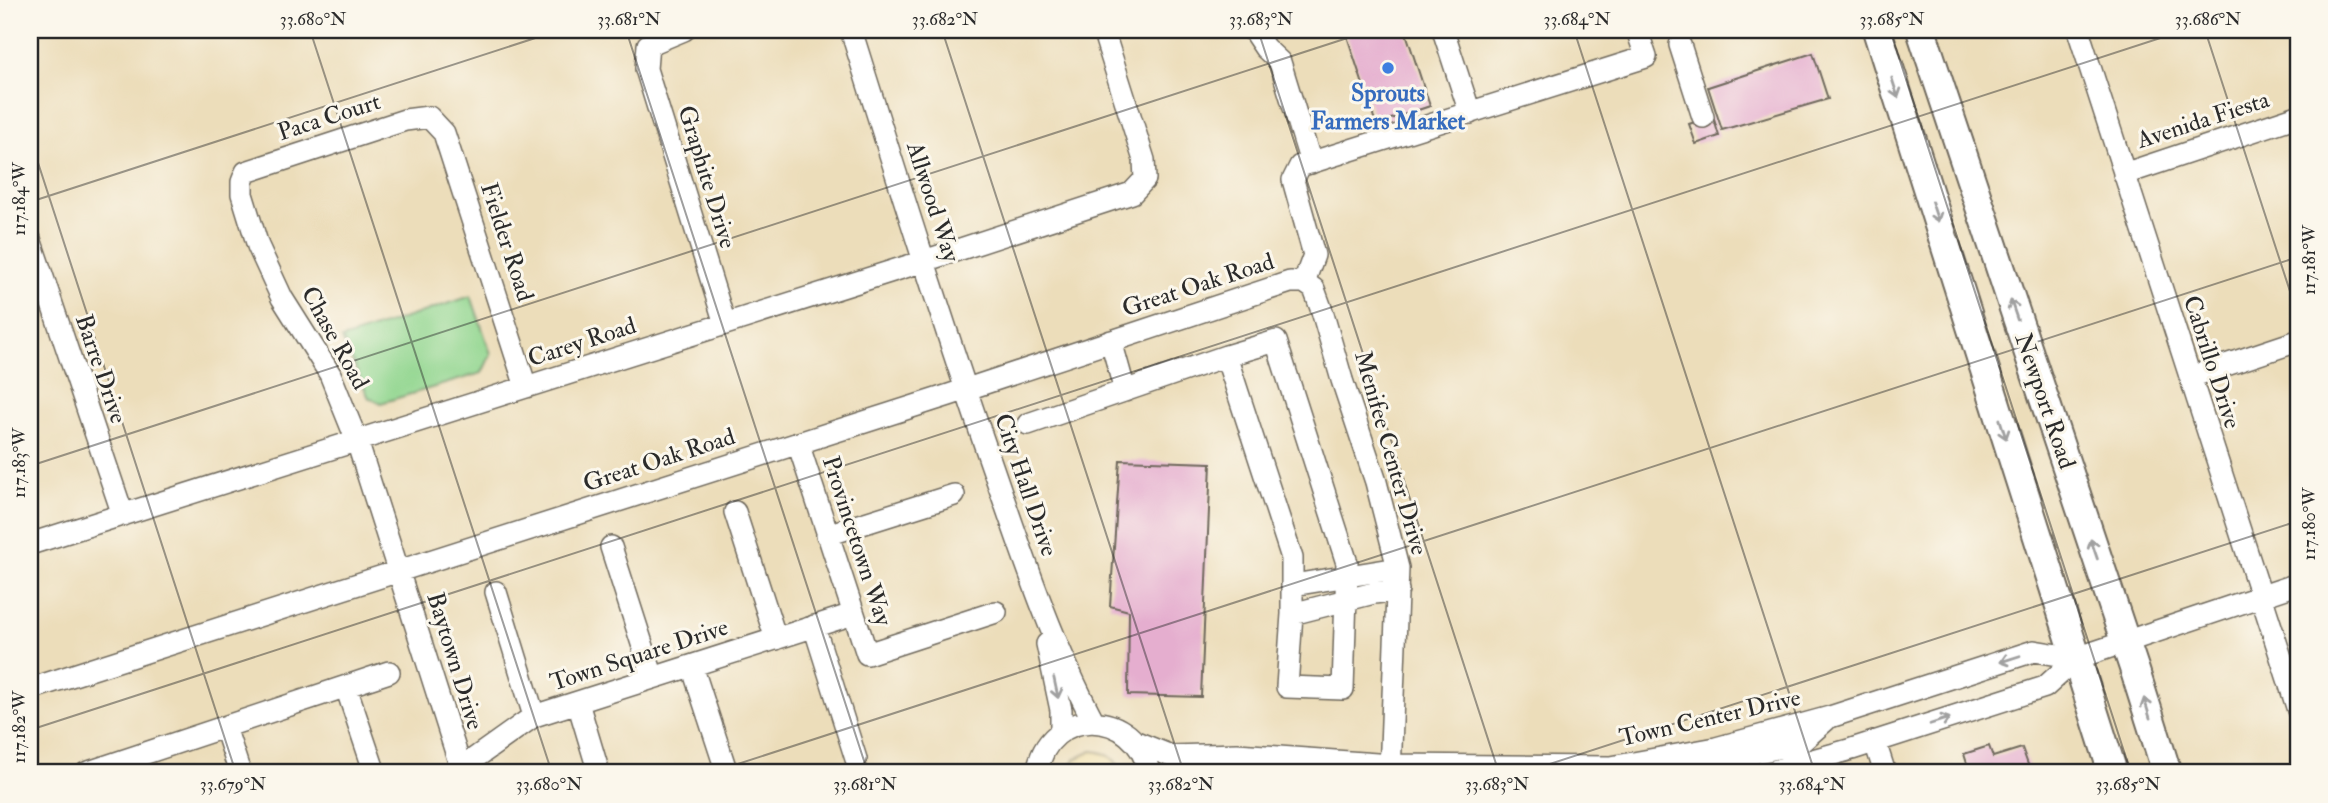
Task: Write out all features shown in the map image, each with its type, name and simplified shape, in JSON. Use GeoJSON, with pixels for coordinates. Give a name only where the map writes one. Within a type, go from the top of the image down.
{"type":"FeatureCollection","features":[{"type":"Feature","properties":{"kind":"main road","name":"Newport Road"},"geometry":{"type":"LineString","coordinates":[[1877,30],[2113,773]]}},
{"type":"Feature","properties":{"kind":"main road","name":"Newport Road"},"geometry":{"type":"LineString","coordinates":[[1921,30],[2167,773]]}},
{"type":"Feature","properties":{"kind":"street","name":"Graphite Drive"},"geometry":{"type":"LineString","coordinates":[[684,30],[648,44],[646,69],[725,324]]}},
{"type":"Feature","properties":{"kind":"street","name":"Allwood Way"},"geometry":{"type":"LineString","coordinates":[[851,30],[966,389]]}},
{"type":"Feature","properties":{"kind":"street","name":"Carey Road"},"geometry":{"type":"LineString","coordinates":[[30,544],[1132,193],[1145,179],[1144,160],[1104,30]]}},
{"type":"Feature","properties":{"kind":"street"},"geometry":{"type":"LineString","coordinates":[[1253,30],[1265,48],[1280,62],[1311,163]]}},
{"type":"Feature","properties":{"kind":"street"},"geometry":{"type":"LineString","coordinates":[[1443,30],[1471,113]]}},
{"type":"Feature","properties":{"kind":"street"},"geometry":{"type":"LineString","coordinates":[[1304,282],[1314,255],[1293,180],[1300,166],[1646,57],[1637,30]]}},
{"type":"Feature","properties":{"kind":"street","name":"Cabrillo Drive"},"geometry":{"type":"LineString","coordinates":[[2078,30],[2298,710]]}},
{"type":"Feature","properties":{"kind":"street"},"geometry":{"type":"LineString","coordinates":[[1680,46],[1703,117]]}},
{"type":"Feature","properties":{"kind":"street","name":"Avenida Fiesta"},"geometry":{"type":"LineString","coordinates":[[2124,174],[2298,116]]}},
{"type":"Feature","properties":{"kind":"street","name":"Paca Court"},"geometry":{"type":"LineString","coordinates":[[246,172],[405,120],[429,117]]}},
{"type":"Feature","properties":{"kind":"street","name":"Fielder Road"},"geometry":{"type":"LineString","coordinates":[[429,117],[444,133],[526,387]]}},
{"type":"Feature","properties":{"kind":"street","name":"Chase Road"},"geometry":{"type":"LineString","coordinates":[[246,172],[242,182],[242,194],[258,246],[282,298],[330,374],[357,441],[399,570]]}},
{"type":"Feature","properties":{"kind":"street","name":"Barre Drive"},"geometry":{"type":"LineString","coordinates":[[30,239],[123,515]]}},
{"type":"Feature","properties":{"kind":"street","name":"Great Oak Road"},"geometry":{"type":"LineString","coordinates":[[30,688],[966,389],[1290,282],[1304,282]]}},
{"type":"Feature","properties":{"kind":"street","name":"Menifee Center Drive"},"geometry":{"type":"LineString","coordinates":[[1304,282],[1314,289],[1322,311],[1376,482],[1398,568],[1390,769]]}},
{"type":"Feature","properties":{"kind":"street"},"geometry":{"type":"LineString","coordinates":[[1111,341],[1125,391]]}},
{"type":"Feature","properties":{"kind":"street"},"geometry":{"type":"LineString","coordinates":[[1028,424],[1226,356],[1276,341],[1347,563],[1343,689],[1287,687],[1292,614],[1292,558],[1226,356]]}},
{"type":"Feature","properties":{"kind":"street"},"geometry":{"type":"LineString","coordinates":[[2190,377],[2298,341]]}},
{"type":"Feature","properties":{"kind":"street","name":"City Hall Drive"},"geometry":{"type":"LineString","coordinates":[[966,389],[1037,597],[1077,690],[1094,722]]}},
{"type":"Feature","properties":{"kind":"street","name":"Provincetown Way"},"geometry":{"type":"LineString","coordinates":[[798,443],[867,654],[996,612]]}},
{"type":"Feature","properties":{"kind":"street"},"geometry":{"type":"LineString","coordinates":[[827,535],[954,495]]}},
{"type":"Feature","properties":{"kind":"street"},"geometry":{"type":"LineString","coordinates":[[735,512],[776,639]]}},
{"type":"Feature","properties":{"kind":"street"},"geometry":{"type":"LineString","coordinates":[[611,547],[653,678]]}},
{"type":"Feature","properties":{"kind":"street"},"geometry":{"type":"LineString","coordinates":[[1293,585],[1398,568]]}},
{"type":"Feature","properties":{"kind":"street","name":"Baytown Drive"},"geometry":{"type":"LineString","coordinates":[[399,570],[457,771]]}},
{"type":"Feature","properties":{"kind":"street","name":"Town Center Drive"},"geometry":{"type":"LineString","coordinates":[[1766,773],[1875,742],[2045,687],[2077,658],[2298,584]]}},
{"type":"Feature","properties":{"kind":"street"},"geometry":{"type":"LineString","coordinates":[[1292,614],[1398,590]]}},
{"type":"Feature","properties":{"kind":"street"},"geometry":{"type":"LineString","coordinates":[[496,592],[534,716]]}},
{"type":"Feature","properties":{"kind":"street","name":"City Hall Drive"},"geometry":{"type":"LineString","coordinates":[[1037,597],[1061,710],[1061,732]]}},
{"type":"Feature","properties":{"kind":"street","name":"Town Square Drive"},"geometry":{"type":"LineString","coordinates":[[457,771],[534,716],[853,614]]}},
{"type":"Feature","properties":{"kind":"street"},"geometry":{"type":"LineString","coordinates":[[814,626],[856,759]]}},
{"type":"Feature","properties":{"kind":"street","name":"Town Center Drive"},"geometry":{"type":"LineString","coordinates":[[1094,722],[1120,729],[1136,742],[1171,756],[1237,754],[1390,769],[1611,767],[1716,748],[1830,717],[2034,651],[2077,658]]}},
{"type":"Feature","properties":{"kind":"street"},"geometry":{"type":"LineString","coordinates":[[692,666],[727,773]]}},
{"type":"Feature","properties":{"kind":"street"},"geometry":{"type":"LineString","coordinates":[[100,771],[389,672]]}},
{"type":"Feature","properties":{"kind":"street"},"geometry":{"type":"LineString","coordinates":[[346,687],[375,773]]}},
{"type":"Feature","properties":{"kind":"street"},"geometry":{"type":"LineString","coordinates":[[578,703],[599,773]]}},
{"type":"Feature","properties":{"kind":"street"},"geometry":{"type":"LineString","coordinates":[[1681,773],[1685,768],[1800,743],[1830,717]]}},
{"type":"Feature","properties":{"kind":"street"},"geometry":{"type":"LineString","coordinates":[[1037,773],[1044,751],[1061,732],[1094,722]]}},
{"type":"Feature","properties":{"kind":"street"},"geometry":{"type":"LineString","coordinates":[[225,727],[240,773]]}},
{"type":"Feature","properties":{"kind":"street"},"geometry":{"type":"LineString","coordinates":[[1136,742],[1145,757],[1149,773]]}},
{"type":"Feature","properties":{"kind":"street"},"geometry":{"type":"LineString","coordinates":[[1875,742],[1885,773]]}},
{"type":"Feature","properties":{"kind":"green space"},"geometry":{"type":"Polygon","coordinates":[[[471,296],[491,354],[482,373],[381,403],[369,398],[342,339],[471,296]]]}},
{"type":"Feature","properties":{"kind":"sand"},"geometry":{"type":"Polygon","coordinates":[[[1092,751],[1111,757],[1121,773],[1067,773],[1075,759],[1092,751]]]}},
{"type":"Feature","properties":{"kind":"building","name":"Sprouts Farmers Market"},"geometry":{"type":"Polygon","coordinates":[[[1345,30],[1405,30],[1430,106],[1376,124],[1345,30]]]}},
{"type":"Feature","properties":{"kind":"building"},"geometry":{"type":"Polygon","coordinates":[[[1813,53],[1828,99],[1722,130],[1708,87],[1813,53]]]}},
{"type":"Feature","properties":{"kind":"building"},"geometry":{"type":"Polygon","coordinates":[[[1713,116],[1719,136],[1696,144],[1689,124],[1713,116]]]}},
{"type":"Feature","properties":{"kind":"building"},"geometry":{"type":"Polygon","coordinates":[[[1120,460],[1211,463],[1201,697],[1128,695],[1129,611],[1110,606],[1120,460]]]}},
{"type":"Feature","properties":{"kind":"building"},"geometry":{"type":"Polygon","coordinates":[[[1989,746],[1993,757],[2022,748],[2031,773],[1970,773],[1964,754],[1989,746]]]}},
{"type":"Feature","properties":{"kind":"place","name":"Sprouts Farmers Market"},"geometry":{"type":"Point","coordinates":[1388,68]}}]}
